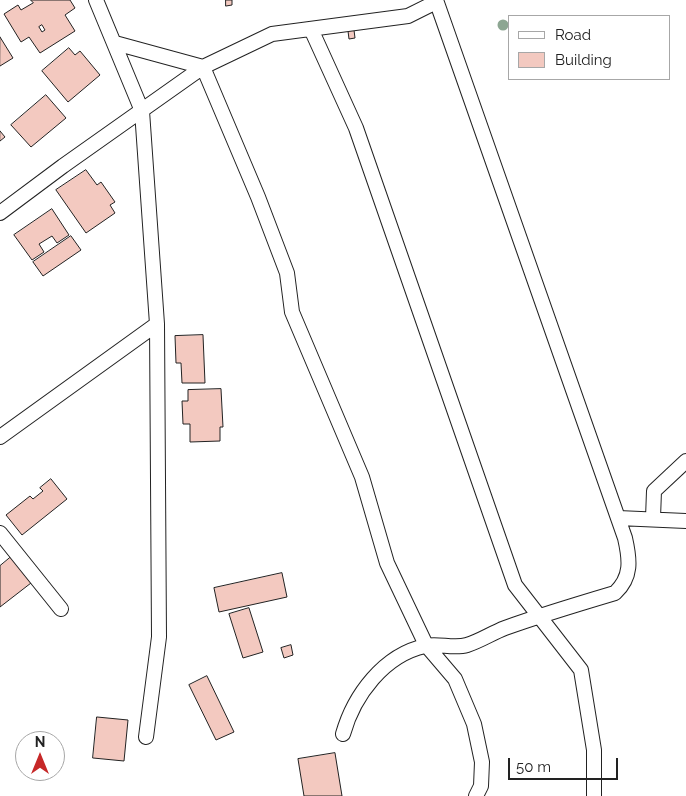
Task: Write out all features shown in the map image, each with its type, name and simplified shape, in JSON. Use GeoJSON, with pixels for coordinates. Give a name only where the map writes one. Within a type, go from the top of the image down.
{"type":"FeatureCollection","features":[{"type":"Feature","properties":{"kind":"street"},"geometry":{"type":"LineString","coordinates":[[96,0],[142,111],[157,324],[159,637],[146,737]]}},
{"type":"Feature","properties":{"kind":"street"},"geometry":{"type":"LineString","coordinates":[[0,213],[203,67],[272,34],[408,16],[436,1],[625,538],[630,567],[623,586],[614,593],[539,617],[465,646],[426,645],[401,654],[380,672],[366,688],[348,715],[343,734]]}},
{"type":"Feature","properties":{"kind":"street"},"geometry":{"type":"LineString","coordinates":[[311,30],[356,128],[515,586],[581,670],[594,750],[594,796]]}},
{"type":"Feature","properties":{"kind":"street"},"geometry":{"type":"LineString","coordinates":[[114,43],[203,67]]}},
{"type":"Feature","properties":{"kind":"street"},"geometry":{"type":"LineString","coordinates":[[203,67],[284,264],[292,312],[362,477],[388,563],[426,645],[455,679],[474,724],[482,762],[481,786],[476,796]]}},
{"type":"Feature","properties":{"kind":"street"},"geometry":{"type":"LineString","coordinates":[[0,438],[157,324]]}},
{"type":"Feature","properties":{"kind":"street"},"geometry":{"type":"LineString","coordinates":[[653,518],[654,491],[686,461]]}},
{"type":"Feature","properties":{"kind":"street"},"geometry":{"type":"LineString","coordinates":[[618,518],[653,518],[686,521]]}},
{"type":"Feature","properties":{"kind":"street"},"geometry":{"type":"LineString","coordinates":[[0,533],[61,609]]}},
{"type":"Feature","properties":{"kind":"building"},"geometry":{"type":"Polygon","coordinates":[[[31,0],[70,0],[75,8],[65,15],[75,31],[40,53],[29,37],[21,42],[4,14],[18,5],[21,10],[33,3],[31,0]],[[42,25],[39,27],[42,32],[45,30],[42,25]]]}},
{"type":"Feature","properties":{"kind":"building"},"geometry":{"type":"Polygon","coordinates":[[[226,0],[232,0],[232,5],[226,6],[226,0]]]}},
{"type":"Feature","properties":{"kind":"building"},"geometry":{"type":"Polygon","coordinates":[[[354,30],[355,38],[349,39],[348,31],[354,30]]]}},
{"type":"Feature","properties":{"kind":"building"},"geometry":{"type":"Polygon","coordinates":[[[0,37],[13,58],[0,66],[0,37]]]}},
{"type":"Feature","properties":{"kind":"building"},"geometry":{"type":"Polygon","coordinates":[[[69,48],[75,55],[80,51],[100,75],[68,102],[42,71],[69,48]]]}},
{"type":"Feature","properties":{"kind":"building"},"geometry":{"type":"Polygon","coordinates":[[[46,95],[66,118],[31,147],[11,125],[46,95]]]}},
{"type":"Feature","properties":{"kind":"building"},"geometry":{"type":"Polygon","coordinates":[[[0,131],[5,137],[0,141],[0,131]]]}},
{"type":"Feature","properties":{"kind":"building"},"geometry":{"type":"Polygon","coordinates":[[[86,170],[97,185],[101,182],[115,202],[110,205],[115,213],[86,233],[56,190],[86,170]]]}},
{"type":"Feature","properties":{"kind":"building"},"geometry":{"type":"Polygon","coordinates":[[[52,209],[69,235],[57,243],[52,236],[39,244],[44,252],[32,260],[14,235],[52,209]]]}},
{"type":"Feature","properties":{"kind":"building"},"geometry":{"type":"Polygon","coordinates":[[[71,236],[81,250],[43,276],[33,262],[71,236]]]}},
{"type":"Feature","properties":{"kind":"building"},"geometry":{"type":"Polygon","coordinates":[[[203,335],[205,383],[182,383],[181,363],[176,363],[175,336],[203,335]]]}},
{"type":"Feature","properties":{"kind":"building"},"geometry":{"type":"Polygon","coordinates":[[[221,389],[223,427],[220,427],[220,441],[190,442],[190,424],[183,424],[182,401],[188,401],[188,390],[221,389]]]}},
{"type":"Feature","properties":{"kind":"building"},"geometry":{"type":"Polygon","coordinates":[[[51,479],[67,499],[22,535],[6,515],[30,496],[33,499],[43,491],[40,488],[51,479]]]}},
{"type":"Feature","properties":{"kind":"building"},"geometry":{"type":"Polygon","coordinates":[[[11,557],[31,583],[0,607],[0,566],[11,557]]]}},
{"type":"Feature","properties":{"kind":"building"},"geometry":{"type":"Polygon","coordinates":[[[282,573],[287,597],[219,612],[214,588],[282,573]]]}},
{"type":"Feature","properties":{"kind":"building"},"geometry":{"type":"Polygon","coordinates":[[[249,608],[263,652],[243,658],[229,614],[249,608]]]}},
{"type":"Feature","properties":{"kind":"building"},"geometry":{"type":"Polygon","coordinates":[[[291,645],[293,655],[284,658],[281,648],[291,645]]]}},
{"type":"Feature","properties":{"kind":"building"},"geometry":{"type":"Polygon","coordinates":[[[207,676],[234,732],[216,740],[189,685],[207,676]]]}},
{"type":"Feature","properties":{"kind":"building"},"geometry":{"type":"Polygon","coordinates":[[[97,717],[128,720],[124,761],[93,758],[97,717]]]}},
{"type":"Feature","properties":{"kind":"building"},"geometry":{"type":"Polygon","coordinates":[[[335,753],[342,796],[304,796],[298,759],[335,753]]]}}]}
